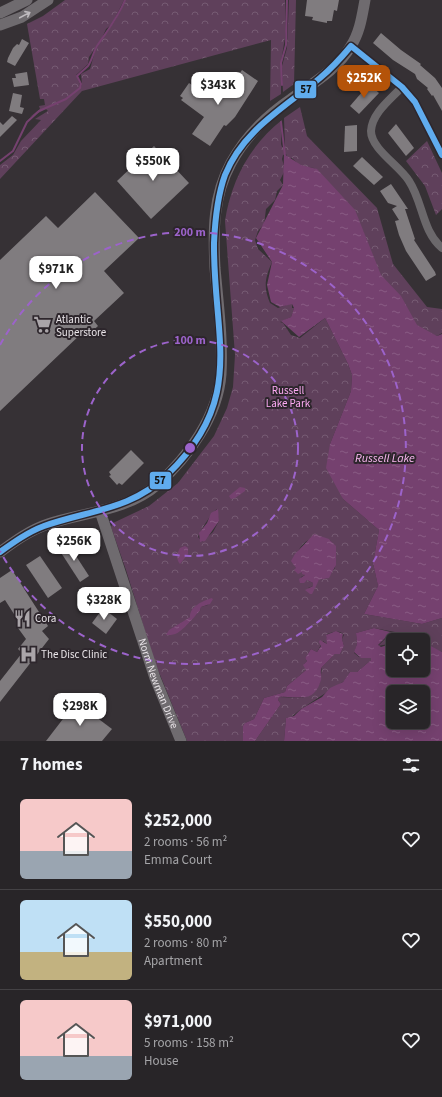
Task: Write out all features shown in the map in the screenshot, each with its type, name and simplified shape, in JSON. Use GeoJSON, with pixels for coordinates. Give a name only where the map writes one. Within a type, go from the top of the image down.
{"type":"FeatureCollection","features":[{"type":"Feature","properties":{"kind":"street"},"geometry":{"type":"LineString","coordinates":[[0,13],[28,0]]}},
{"type":"Feature","properties":{"kind":"street"},"geometry":{"type":"LineString","coordinates":[[0,25],[22,17],[48,0]]}},
{"type":"Feature","properties":{"kind":"street"},"geometry":{"type":"LineString","coordinates":[[0,552],[34,530],[61,520],[130,502],[157,485],[182,458],[205,424],[216,398],[221,375],[214,228],[216,204],[226,173],[245,141],[266,119],[333,69],[351,46],[360,24],[365,0]]}},
{"type":"Feature","properties":{"kind":"street"},"geometry":{"type":"LineString","coordinates":[[351,46],[402,87],[415,102],[442,155]]}},
{"type":"Feature","properties":{"kind":"street"},"geometry":{"type":"LineString","coordinates":[[402,87],[376,117],[371,130],[372,138],[378,148],[408,179],[417,196],[432,237],[442,248]]}},
{"type":"Feature","properties":{"kind":"street","name":"Norm Newman Drive"},"geometry":{"type":"LineString","coordinates":[[100,511],[153,671],[181,741]]}},
{"type":"Feature","properties":{"kind":"green space"},"geometry":{"type":"Polygon","coordinates":[[[65,0],[124,0],[112,24],[106,29],[102,38],[89,57],[88,64],[76,75],[81,87],[81,74],[90,69],[96,49],[116,18],[125,0],[285,0],[286,31],[281,62],[281,94],[270,101],[271,40],[82,91],[0,179],[0,165],[13,155],[21,141],[41,120],[35,119],[48,111],[46,109],[30,117],[40,109],[39,106],[45,105],[44,99],[40,99],[27,24],[43,16],[65,0]]]}},
{"type":"Feature","properties":{"kind":"green space"},"geometry":{"type":"Polygon","coordinates":[[[289,0],[296,0],[294,84],[283,92],[282,66],[287,48],[289,0]]]}},
{"type":"Feature","properties":{"kind":"green space","name":"Russell Lake Park"},"geometry":{"type":"Polygon","coordinates":[[[300,107],[307,136],[377,208],[393,264],[427,307],[442,309],[442,333],[437,336],[419,329],[380,278],[363,231],[314,168],[300,166],[292,158],[288,158],[286,154],[283,155],[282,159],[285,170],[280,180],[283,185],[277,191],[275,200],[266,209],[264,224],[258,231],[255,240],[258,249],[272,262],[266,279],[266,289],[270,303],[278,308],[292,303],[292,308],[294,308],[291,317],[280,322],[283,323],[291,335],[300,338],[325,318],[352,375],[351,391],[330,444],[343,499],[379,530],[373,563],[378,586],[364,614],[422,624],[442,618],[442,652],[430,647],[430,633],[395,633],[374,628],[356,633],[357,644],[354,653],[359,657],[371,658],[371,660],[357,672],[350,672],[344,681],[291,717],[286,718],[284,741],[255,741],[281,704],[278,700],[279,697],[303,698],[320,683],[322,667],[335,654],[340,654],[344,646],[342,639],[344,635],[338,632],[327,634],[327,644],[323,641],[317,652],[311,649],[305,658],[307,661],[304,664],[306,670],[287,686],[285,692],[264,698],[254,719],[245,723],[243,741],[187,741],[154,660],[111,527],[113,523],[149,506],[178,483],[214,436],[227,408],[233,387],[235,355],[225,221],[228,206],[237,178],[251,152],[282,120],[281,144],[282,147],[285,147],[284,118],[300,107]],[[217,509],[209,518],[199,534],[198,537],[202,542],[213,532],[219,521],[217,509]],[[318,536],[308,540],[301,546],[294,565],[299,572],[302,572],[305,575],[301,577],[300,583],[307,580],[313,583],[313,586],[308,588],[312,591],[319,580],[328,578],[335,568],[336,547],[330,540],[318,536]],[[211,598],[195,607],[190,617],[173,628],[169,634],[178,631],[186,625],[200,611],[201,607],[208,605],[211,598]]]}},
{"type":"Feature","properties":{"kind":"green space"},"geometry":{"type":"Polygon","coordinates":[[[427,141],[442,173],[442,209],[436,215],[425,186],[406,161],[427,141]]]}},
{"type":"Feature","properties":{"kind":"green space","name":"Russell Lake Park"},"geometry":{"type":"Polygon","coordinates":[[[386,638],[386,644],[378,646],[386,638]]]}},
{"type":"Feature","properties":{"kind":"water","name":"Russell Lake"},"geometry":{"type":"Polygon","coordinates":[[[284,154],[301,165],[317,169],[355,210],[381,275],[401,296],[417,325],[437,336],[442,334],[442,618],[422,624],[364,614],[378,586],[373,563],[379,530],[343,499],[326,468],[330,444],[351,391],[352,375],[325,318],[299,337],[281,321],[291,317],[294,308],[292,304],[280,307],[271,302],[267,285],[272,262],[256,238],[283,185],[284,154]]]}},
{"type":"Feature","properties":{"kind":"water"},"geometry":{"type":"Polygon","coordinates":[[[240,487],[245,488],[245,491],[231,499],[229,496],[240,487]]]}},
{"type":"Feature","properties":{"kind":"water"},"geometry":{"type":"Polygon","coordinates":[[[218,509],[219,521],[205,541],[200,542],[199,533],[207,523],[211,513],[218,509]]]}},
{"type":"Feature","properties":{"kind":"water"},"geometry":{"type":"Polygon","coordinates":[[[314,534],[329,539],[336,546],[336,565],[329,578],[319,580],[312,594],[310,594],[305,590],[313,586],[313,583],[307,580],[304,583],[300,583],[299,579],[305,575],[302,574],[302,572],[298,574],[294,570],[296,568],[291,561],[295,554],[314,534]]]}},
{"type":"Feature","properties":{"kind":"water"},"geometry":{"type":"Polygon","coordinates":[[[185,546],[188,548],[188,554],[180,564],[177,558],[178,552],[180,548],[185,546]]]}},
{"type":"Feature","properties":{"kind":"water"},"geometry":{"type":"Polygon","coordinates":[[[211,598],[213,599],[210,604],[201,607],[200,611],[178,633],[166,635],[169,630],[190,617],[194,607],[211,598]]]}},
{"type":"Feature","properties":{"kind":"water"},"geometry":{"type":"Polygon","coordinates":[[[374,628],[395,633],[386,633],[386,637],[378,645],[381,647],[386,645],[386,677],[430,677],[430,646],[442,652],[442,741],[284,741],[286,718],[294,716],[301,709],[322,697],[330,688],[343,682],[350,672],[357,672],[371,660],[371,658],[361,658],[354,652],[357,644],[356,633],[374,628]]]}},
{"type":"Feature","properties":{"kind":"water"},"geometry":{"type":"Polygon","coordinates":[[[336,631],[343,634],[342,639],[344,646],[340,654],[335,654],[322,667],[321,681],[317,690],[308,697],[279,697],[278,700],[281,704],[255,741],[243,741],[243,726],[245,723],[254,719],[264,698],[285,692],[287,686],[306,670],[303,665],[307,661],[305,658],[311,649],[317,652],[321,646],[319,642],[320,640],[327,644],[326,635],[336,631]]]}},
{"type":"Feature","properties":{"kind":"building"},"geometry":{"type":"Polygon","coordinates":[[[307,0],[339,0],[337,11],[334,10],[332,21],[327,21],[327,23],[312,20],[313,17],[305,16],[307,0]]]}},
{"type":"Feature","properties":{"kind":"building"},"geometry":{"type":"Polygon","coordinates":[[[381,33],[421,64],[420,65],[435,78],[442,88],[442,111],[433,95],[432,96],[427,89],[428,88],[417,79],[415,74],[393,60],[373,43],[381,33]]]}},
{"type":"Feature","properties":{"kind":"building"},"geometry":{"type":"Polygon","coordinates":[[[22,39],[29,43],[15,66],[7,62],[8,58],[13,48],[17,44],[19,45],[22,39]]]}},
{"type":"Feature","properties":{"kind":"building"},"geometry":{"type":"Polygon","coordinates":[[[242,70],[258,81],[235,117],[226,126],[224,125],[210,146],[192,134],[204,117],[181,100],[183,98],[180,96],[189,83],[192,85],[193,83],[219,102],[242,70]]]}},
{"type":"Feature","properties":{"kind":"building"},"geometry":{"type":"Polygon","coordinates":[[[27,72],[29,85],[14,87],[12,78],[16,78],[15,74],[27,72]]]}},
{"type":"Feature","properties":{"kind":"building"},"geometry":{"type":"Polygon","coordinates":[[[369,84],[379,93],[359,114],[350,106],[369,84]]]}},
{"type":"Feature","properties":{"kind":"building"},"geometry":{"type":"Polygon","coordinates":[[[13,93],[22,95],[20,107],[24,108],[22,114],[9,111],[13,93]]]}},
{"type":"Feature","properties":{"kind":"building"},"geometry":{"type":"Polygon","coordinates":[[[12,116],[17,120],[0,137],[0,122],[3,125],[12,116]]]}},
{"type":"Feature","properties":{"kind":"building"},"geometry":{"type":"Polygon","coordinates":[[[396,124],[414,148],[406,156],[388,133],[396,124]]]}},
{"type":"Feature","properties":{"kind":"building"},"geometry":{"type":"Polygon","coordinates":[[[357,125],[357,151],[344,152],[345,126],[357,125]]]}},
{"type":"Feature","properties":{"kind":"building"},"geometry":{"type":"Polygon","coordinates":[[[154,146],[189,183],[151,219],[117,181],[154,146]]]}},
{"type":"Feature","properties":{"kind":"building"},"geometry":{"type":"Polygon","coordinates":[[[362,157],[383,177],[374,185],[353,166],[362,157]]]}},
{"type":"Feature","properties":{"kind":"building"},"geometry":{"type":"Polygon","coordinates":[[[391,184],[408,209],[405,209],[415,239],[414,240],[435,272],[436,275],[426,281],[406,251],[399,235],[395,221],[399,220],[392,209],[397,206],[388,203],[380,191],[391,184]]]}},
{"type":"Feature","properties":{"kind":"building"},"geometry":{"type":"Polygon","coordinates":[[[95,192],[139,238],[104,271],[124,293],[94,321],[98,326],[87,336],[83,332],[0,411],[0,260],[46,216],[58,228],[95,192]]]}},
{"type":"Feature","properties":{"kind":"building"},"geometry":{"type":"Polygon","coordinates":[[[131,450],[144,463],[122,485],[119,483],[117,485],[109,476],[111,475],[109,472],[131,450]]]}},
{"type":"Feature","properties":{"kind":"building"},"geometry":{"type":"Polygon","coordinates":[[[67,542],[89,576],[80,582],[58,548],[67,542]]]}},
{"type":"Feature","properties":{"kind":"building"},"geometry":{"type":"Polygon","coordinates":[[[40,556],[62,588],[48,598],[26,565],[40,556]]]}},
{"type":"Feature","properties":{"kind":"building"},"geometry":{"type":"Polygon","coordinates":[[[12,570],[48,626],[42,631],[49,639],[0,702],[0,681],[22,653],[18,649],[26,639],[18,628],[21,625],[5,600],[0,603],[0,578],[12,570]]]}},
{"type":"Feature","properties":{"kind":"building"},"geometry":{"type":"Polygon","coordinates":[[[103,608],[117,619],[106,634],[92,623],[103,608]]]}},
{"type":"Feature","properties":{"kind":"building"},"geometry":{"type":"Polygon","coordinates":[[[76,702],[112,729],[102,741],[46,741],[76,702]]]}},
{"type":"Feature","properties":{"kind":"waterway"},"geometry":{"type":"LineString","coordinates":[[0,161],[13,151],[27,122],[39,111],[66,99],[80,88],[81,84],[77,76],[88,66],[97,46],[116,19],[125,0]]}},
{"type":"Feature","properties":{"kind":"waterway"},"geometry":{"type":"LineString","coordinates":[[282,85],[281,63],[286,45],[287,0]]}},
{"type":"Feature","properties":{"kind":"waterway"},"geometry":{"type":"LineString","coordinates":[[281,122],[285,156]]}},
{"type":"Feature","properties":{"kind":"transit line","name":"57"},"geometry":{"type":"LineString","coordinates":[[0,552],[38,528],[109,508],[139,495],[153,487],[167,475],[192,447],[208,420],[217,393],[220,366],[220,338],[214,243],[218,200],[225,175],[233,159],[253,132],[324,74],[351,46],[402,87],[415,102],[442,155]]}},
{"type":"Feature","properties":{"kind":"place","name":"Atlantic Superstore"},"geometry":{"type":"Point","coordinates":[43,325]}},
{"type":"Feature","properties":{"kind":"place","name":"Cora"},"geometry":{"type":"Point","coordinates":[22,618]}},
{"type":"Feature","properties":{"kind":"place","name":"The Disc Clinic"},"geometry":{"type":"Point","coordinates":[28,654]}}]}
